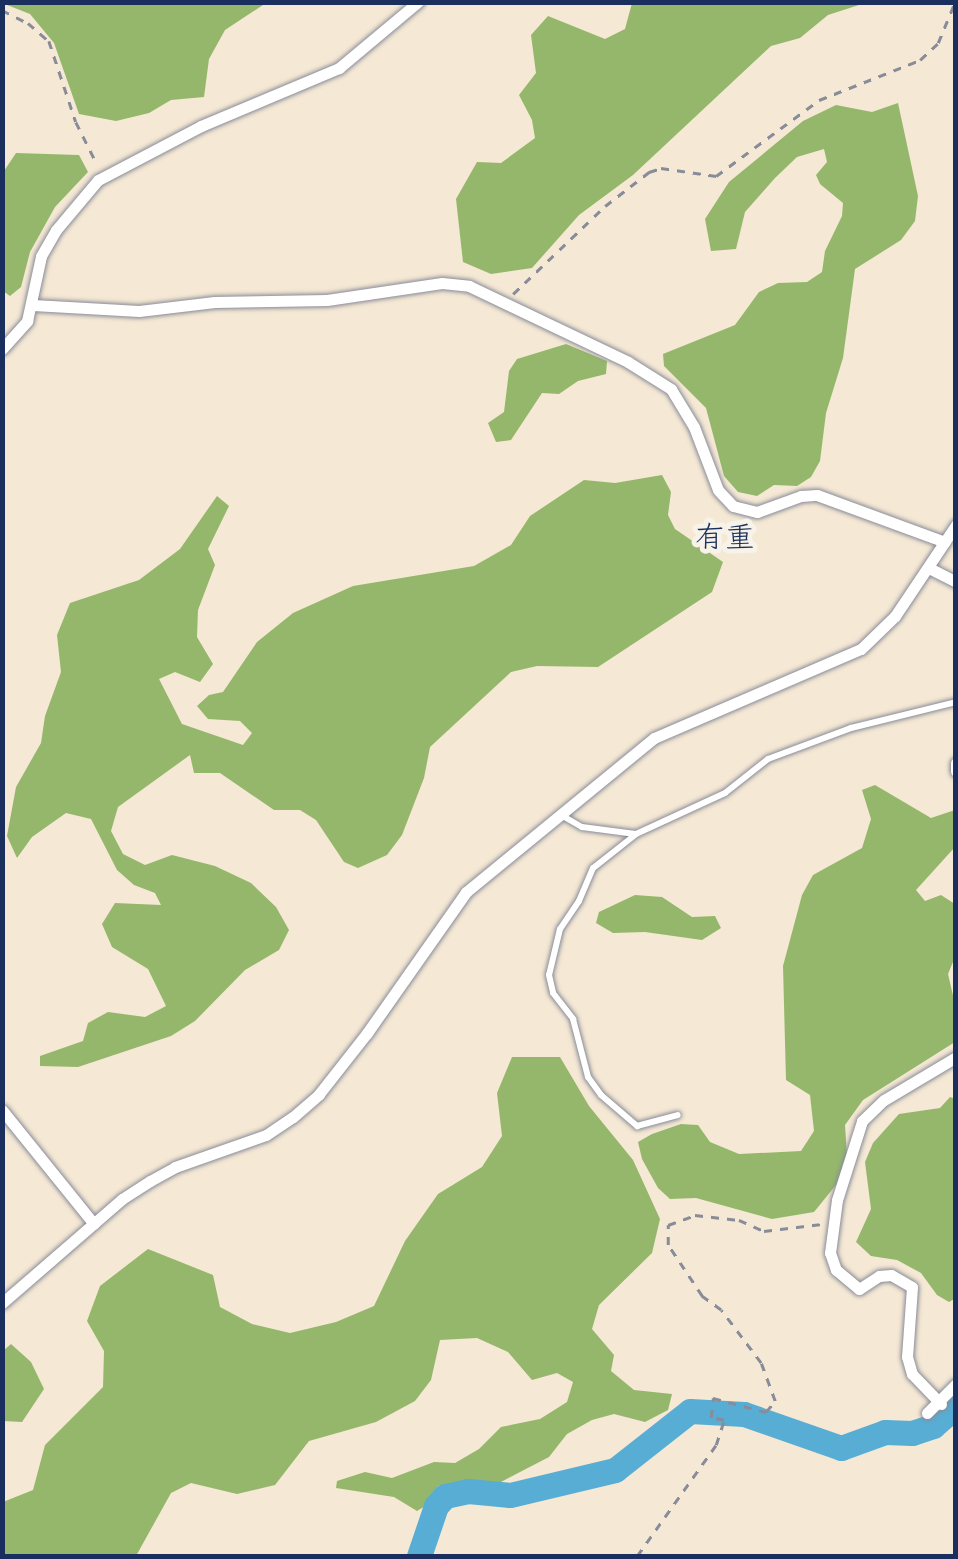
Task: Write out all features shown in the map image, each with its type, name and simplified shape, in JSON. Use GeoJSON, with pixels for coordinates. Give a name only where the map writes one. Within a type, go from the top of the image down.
{"type":"FeatureCollection","features":[{"type":"Feature","properties":{"kind":"street"},"geometry":{"type":"LineString","coordinates":[[2,349],[16,337],[32,306],[41,256],[56,230],[106,175],[201,126],[339,68],[418,2]]}},
{"type":"Feature","properties":{"kind":"street"},"geometry":{"type":"LineString","coordinates":[[32,306],[139,311],[214,302],[327,300],[442,283],[469,286],[628,362],[671,389],[694,428],[718,490],[733,506],[757,512],[801,496],[817,495],[838,499],[945,542]]}},
{"type":"Feature","properties":{"kind":"street"},"geometry":{"type":"LineString","coordinates":[[2,1303],[122,1198],[174,1167],[266,1135],[293,1117],[319,1094],[367,1034],[466,892],[670,729],[840,662],[861,649],[895,616],[956,526]]}},
{"type":"Feature","properties":{"kind":"street"},"geometry":{"type":"LineString","coordinates":[[929,568],[956,582]]}},
{"type":"Feature","properties":{"kind":"street"},"geometry":{"type":"LineString","coordinates":[[940,1404],[912,1374],[908,1357],[912,1287],[891,1275],[879,1276],[859,1289],[852,1285],[831,1263],[833,1219],[862,1121],[884,1100],[956,1057]]}},
{"type":"Feature","properties":{"kind":"street"},"geometry":{"type":"LineString","coordinates":[[2,1110],[94,1224]]}},
{"type":"Feature","properties":{"kind":"street"},"geometry":{"type":"LineString","coordinates":[[926,1413],[940,1404],[956,1384]]}},
{"type":"Feature","properties":{"kind":"lane"},"geometry":{"type":"LineString","coordinates":[[678,1115],[637,1126],[624,1120],[588,1077],[573,1019],[553,994],[549,975],[560,929],[579,901],[593,868],[636,834],[725,793],[768,759],[851,728],[956,702]]}},
{"type":"Feature","properties":{"kind":"lane"},"geometry":{"type":"LineString","coordinates":[[561,814],[582,827],[636,834]]}},
{"type":"Feature","properties":{"kind":"path"},"geometry":{"type":"LineString","coordinates":[[505,302],[605,206],[649,172],[661,168],[716,176],[819,100],[920,60],[938,43],[955,2]]}},
{"type":"Feature","properties":{"kind":"path"},"geometry":{"type":"LineString","coordinates":[[2,10],[28,23],[48,41],[76,122],[106,175]]}},
{"type":"Feature","properties":{"kind":"path"},"geometry":{"type":"LineString","coordinates":[[638,1556],[716,1445],[724,1420],[711,1418],[713,1398],[766,1412],[775,1401],[761,1363],[720,1310],[702,1296],[668,1245],[668,1225],[696,1215],[779,1232],[810,1229],[833,1219]]}},
{"type":"Feature","properties":{"kind":"green space"},"geometry":{"type":"Polygon","coordinates":[[[2,3],[266,3],[225,30],[209,59],[204,97],[171,100],[149,113],[116,121],[79,114],[54,43],[30,14],[2,3]]]}},
{"type":"Feature","properties":{"kind":"green space"},"geometry":{"type":"Polygon","coordinates":[[[632,3],[865,3],[828,15],[800,38],[771,46],[633,175],[579,215],[532,268],[491,274],[463,262],[456,199],[477,162],[501,163],[535,138],[532,120],[519,95],[536,73],[531,35],[548,16],[605,39],[625,29],[632,3]]]}},
{"type":"Feature","properties":{"kind":"green space"},"geometry":{"type":"Polygon","coordinates":[[[898,103],[918,196],[915,221],[901,240],[855,269],[843,358],[826,413],[820,461],[811,477],[797,486],[774,485],[757,496],[738,492],[724,476],[706,408],[664,366],[663,354],[735,325],[759,292],[778,283],[807,282],[822,272],[825,251],[842,216],[843,203],[820,184],[816,175],[827,162],[824,149],[797,157],[745,212],[736,249],[711,251],[705,219],[729,182],[803,121],[836,105],[872,112],[898,103]]]}},
{"type":"Feature","properties":{"kind":"green space"},"geometry":{"type":"Polygon","coordinates":[[[16,153],[79,155],[88,172],[55,207],[30,252],[21,287],[10,296],[3,291],[2,174],[16,153]]]}},
{"type":"Feature","properties":{"kind":"green space"},"geometry":{"type":"Polygon","coordinates":[[[566,344],[607,361],[606,374],[578,381],[559,394],[542,393],[511,440],[496,442],[488,423],[504,412],[509,371],[517,359],[566,344]]]}},
{"type":"Feature","properties":{"kind":"green space"},"geometry":{"type":"Polygon","coordinates":[[[662,475],[671,492],[668,515],[675,529],[723,562],[712,592],[598,667],[537,666],[511,672],[430,747],[424,778],[402,835],[387,855],[358,868],[344,862],[316,820],[300,810],[274,810],[220,773],[194,773],[190,755],[118,807],[111,831],[123,854],[145,865],[172,855],[215,866],[251,883],[276,907],[289,930],[279,950],[245,970],[195,1021],[171,1036],[78,1067],[40,1066],[40,1056],[83,1041],[88,1023],[108,1012],[145,1017],[166,1006],[148,969],[112,947],[102,924],[115,903],[161,905],[155,893],[134,885],[117,870],[91,819],[66,813],[32,837],[17,858],[7,836],[16,787],[41,743],[45,716],[61,672],[57,635],[70,603],[139,580],[180,549],[217,496],[229,506],[208,549],[215,565],[198,610],[197,637],[213,664],[200,682],[175,672],[159,679],[182,724],[243,745],[252,733],[240,721],[208,719],[197,706],[209,695],[223,692],[257,642],[293,613],[353,586],[474,566],[511,545],[530,516],[584,480],[615,483],[662,475]]]}},
{"type":"Feature","properties":{"kind":"green space"},"geometry":{"type":"Polygon","coordinates":[[[875,785],[931,818],[955,810],[955,847],[916,890],[925,901],[941,895],[955,904],[955,957],[948,974],[955,1004],[955,1042],[863,1100],[845,1125],[847,1155],[836,1185],[814,1212],[772,1219],[696,1198],[670,1199],[658,1188],[642,1159],[638,1142],[652,1134],[681,1124],[698,1125],[710,1142],[739,1154],[801,1151],[814,1131],[810,1095],[786,1080],[783,966],[802,895],[813,875],[862,848],[871,819],[862,790],[875,785]]]}},
{"type":"Feature","properties":{"kind":"green space"},"geometry":{"type":"Polygon","coordinates":[[[635,895],[662,897],[692,917],[715,916],[721,928],[702,940],[645,932],[613,933],[596,923],[599,912],[635,895]]]}},
{"type":"Feature","properties":{"kind":"green space"},"geometry":{"type":"Polygon","coordinates":[[[512,1057],[560,1057],[589,1106],[633,1160],[660,1219],[652,1253],[599,1305],[592,1329],[614,1355],[611,1371],[634,1390],[672,1394],[668,1410],[645,1422],[614,1414],[592,1420],[567,1434],[549,1457],[499,1483],[466,1481],[438,1486],[427,1505],[417,1511],[394,1497],[336,1488],[337,1481],[365,1472],[392,1478],[434,1462],[455,1463],[479,1449],[501,1427],[540,1419],[567,1402],[573,1382],[557,1373],[532,1380],[508,1352],[477,1338],[440,1340],[431,1380],[415,1401],[376,1422],[309,1441],[275,1485],[237,1494],[191,1483],[171,1493],[136,1556],[3,1556],[3,1502],[33,1490],[45,1445],[103,1387],[104,1351],[87,1321],[100,1286],[148,1249],[213,1275],[220,1307],[252,1324],[290,1333],[336,1322],[374,1306],[405,1241],[438,1194],[482,1167],[502,1136],[497,1093],[512,1057]]]}},
{"type":"Feature","properties":{"kind":"green space"},"geometry":{"type":"Polygon","coordinates":[[[950,1097],[956,1099],[956,1298],[949,1302],[937,1295],[921,1273],[897,1260],[871,1256],[856,1242],[871,1209],[865,1162],[873,1143],[899,1114],[940,1108],[950,1097]]]}},
{"type":"Feature","properties":{"kind":"green space"},"geometry":{"type":"Polygon","coordinates":[[[11,1344],[31,1362],[44,1389],[22,1422],[3,1421],[3,1351],[11,1344]]]}},
{"type":"Feature","properties":{"kind":"waterway"},"geometry":{"type":"LineString","coordinates":[[419,1556],[436,1506],[445,1496],[468,1491],[510,1495],[615,1470],[690,1411],[744,1414],[841,1448],[885,1432],[912,1433],[933,1426],[956,1406]]}},
{"type":"Feature","properties":{"kind":"district","name":"有重"},"geometry":{"type":"Point","coordinates":[725,537]}}]}
